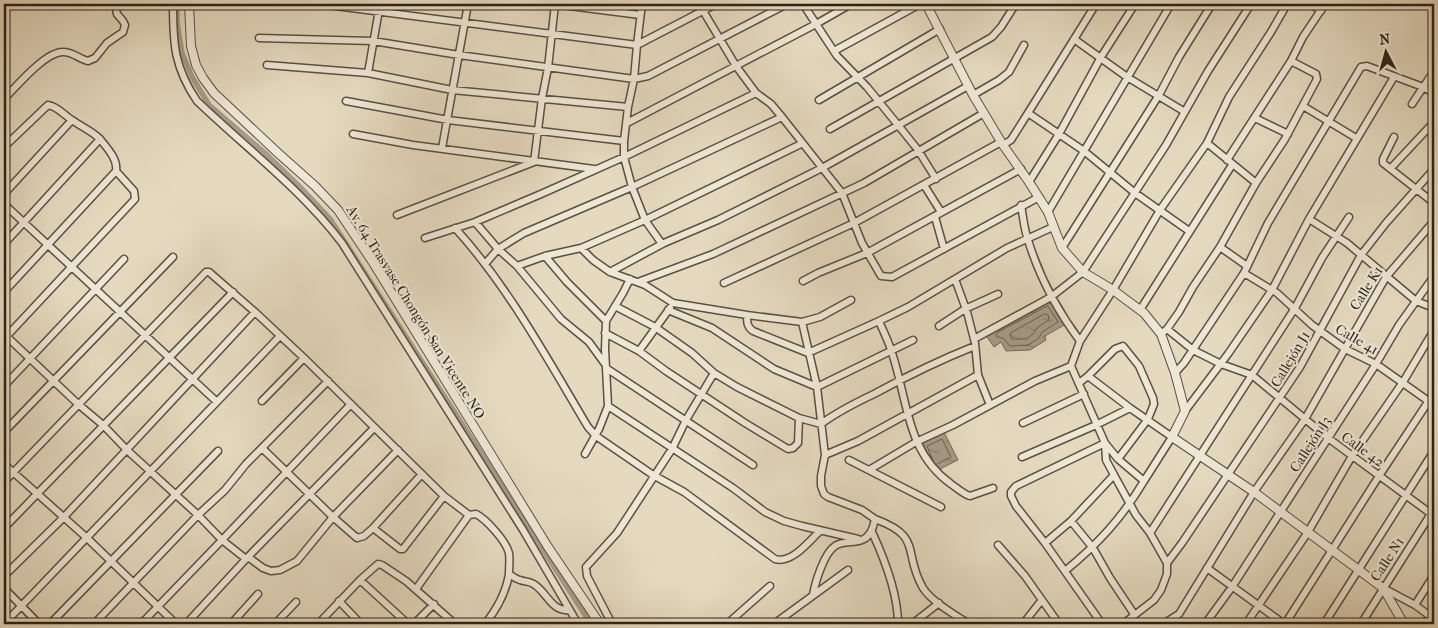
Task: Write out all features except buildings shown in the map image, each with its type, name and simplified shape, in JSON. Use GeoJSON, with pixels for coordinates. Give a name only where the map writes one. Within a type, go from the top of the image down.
{"type":"FeatureCollection","features":[{"type":"Feature","properties":{"kind":"street"},"geometry":{"type":"LineString","coordinates":[[4,100],[42,62],[53,54],[61,52],[70,53],[88,61],[95,58],[107,42],[122,35],[125,29],[123,21],[116,12],[115,4]]}},
{"type":"Feature","properties":{"kind":"street"},"geometry":{"type":"LineString","coordinates":[[173,4],[173,32],[177,62],[186,85],[198,102],[302,196],[323,218],[342,243],[524,530],[578,624]]}},
{"type":"Feature","properties":{"kind":"street","name":"Av. 64 Trasvase Chongón-San Vicente NO"},"geometry":{"type":"LineString","coordinates":[[189,4],[192,46],[196,64],[203,78],[214,93],[315,186],[338,210],[349,225],[548,547],[600,624]]}},
{"type":"Feature","properties":{"kind":"street"},"geometry":{"type":"LineString","coordinates":[[320,4],[380,7],[465,22],[638,45],[716,4]]}},
{"type":"Feature","properties":{"kind":"street"},"geometry":{"type":"LineString","coordinates":[[442,148],[468,4]]}},
{"type":"Feature","properties":{"kind":"street"},"geometry":{"type":"LineString","coordinates":[[534,162],[555,4],[640,15]]}},
{"type":"Feature","properties":{"kind":"street"},"geometry":{"type":"LineString","coordinates":[[642,4],[634,79],[628,107],[624,157],[632,187],[645,220],[662,244]]}},
{"type":"Feature","properties":{"kind":"street"},"geometry":{"type":"LineString","coordinates":[[700,4],[736,66],[756,93],[771,104],[842,193],[867,253],[881,276],[886,278],[892,277],[1038,197]]}},
{"type":"Feature","properties":{"kind":"street"},"geometry":{"type":"LineString","coordinates":[[259,38],[373,41],[548,68],[634,79],[648,76],[787,4]]}},
{"type":"Feature","properties":{"kind":"street"},"geometry":{"type":"LineString","coordinates":[[803,4],[834,51],[879,101],[919,152],[936,179]]}},
{"type":"Feature","properties":{"kind":"street"},"geometry":{"type":"LineString","coordinates":[[627,122],[851,4]]}},
{"type":"Feature","properties":{"kind":"street"},"geometry":{"type":"LineString","coordinates":[[834,51],[920,4]]}},
{"type":"Feature","properties":{"kind":"street"},"geometry":{"type":"LineString","coordinates":[[926,4],[973,95],[1002,144],[1021,169],[1048,212],[1062,248],[1083,272],[1113,290],[1140,310],[1164,332],[1185,411]]}},
{"type":"Feature","properties":{"kind":"street"},"geometry":{"type":"LineString","coordinates":[[724,283],[854,224],[1010,140],[1096,4]]}},
{"type":"Feature","properties":{"kind":"street"},"geometry":{"type":"LineString","coordinates":[[1029,182],[1059,134],[1101,57],[1135,4]]}},
{"type":"Feature","properties":{"kind":"street"},"geometry":{"type":"LineString","coordinates":[[1048,212],[1171,4]]}},
{"type":"Feature","properties":{"kind":"street"},"geometry":{"type":"LineString","coordinates":[[1062,248],[1159,95],[1179,57],[1212,4]]}},
{"type":"Feature","properties":{"kind":"street"},"geometry":{"type":"LineString","coordinates":[[616,306],[655,328],[692,353],[714,373],[737,387],[799,418],[821,424],[899,380],[974,343],[1051,296],[1083,272],[1186,112],[1208,71],[1251,4]]}},
{"type":"Feature","properties":{"kind":"street"},"geometry":{"type":"LineString","coordinates":[[1144,481],[1118,459],[1105,443],[1071,366],[1080,341],[1113,290],[1160,210],[1207,143],[1229,97],[1287,4]]}},
{"type":"Feature","properties":{"kind":"street"},"geometry":{"type":"LineString","coordinates":[[1311,4],[1321,11]]}},
{"type":"Feature","properties":{"kind":"street"},"geometry":{"type":"LineString","coordinates":[[1140,310],[1291,61],[1303,37],[1325,4]]}},
{"type":"Feature","properties":{"kind":"street"},"geometry":{"type":"LineString","coordinates":[[830,128],[992,37],[1001,28],[1014,5]]}},
{"type":"Feature","properties":{"kind":"street"},"geometry":{"type":"LineString","coordinates":[[368,73],[380,7]]}},
{"type":"Feature","properties":{"kind":"street"},"geometry":{"type":"LineString","coordinates":[[819,100],[940,29]]}},
{"type":"Feature","properties":{"kind":"street"},"geometry":{"type":"LineString","coordinates":[[1074,39],[1127,77],[1186,112]]}},
{"type":"Feature","properties":{"kind":"street"},"geometry":{"type":"LineString","coordinates":[[973,95],[1009,72],[1024,45]]}},
{"type":"Feature","properties":{"kind":"street"},"geometry":{"type":"LineString","coordinates":[[1164,332],[1179,312],[1220,247],[1256,183],[1288,134],[1318,76],[1291,61]]}},
{"type":"Feature","properties":{"kind":"street"},"geometry":{"type":"LineString","coordinates":[[267,65],[368,73],[452,90],[628,107]]}},
{"type":"Feature","properties":{"kind":"street"},"geometry":{"type":"LineString","coordinates":[[1175,373],[1193,350],[1244,273],[1268,223],[1361,67],[1367,66],[1434,93]]}},
{"type":"Feature","properties":{"kind":"street"},"geometry":{"type":"LineString","coordinates":[[1412,104],[1434,71]]}},
{"type":"Feature","properties":{"kind":"street"},"geometry":{"type":"LineString","coordinates":[[1066,571],[1093,548],[1130,505],[1172,437],[1185,411],[1221,364],[1272,290],[1309,219],[1394,77]]}},
{"type":"Feature","properties":{"kind":"street"},"geometry":{"type":"LineString","coordinates":[[610,272],[662,244],[718,220],[822,168],[968,86]]}},
{"type":"Feature","properties":{"kind":"street"},"geometry":{"type":"LineString","coordinates":[[425,238],[475,222],[595,170],[756,93]]}},
{"type":"Feature","properties":{"kind":"street"},"geometry":{"type":"LineString","coordinates":[[346,102],[448,120],[624,141]]}},
{"type":"Feature","properties":{"kind":"street"},"geometry":{"type":"LineString","coordinates":[[4,147],[45,106],[53,105],[100,139],[112,155],[117,166],[116,171],[4,292]]}},
{"type":"Feature","properties":{"kind":"street"},"geometry":{"type":"LineString","coordinates":[[1303,106],[1356,138]]}},
{"type":"Feature","properties":{"kind":"street"},"geometry":{"type":"LineString","coordinates":[[638,282],[713,254],[864,183],[984,113]]}},
{"type":"Feature","properties":{"kind":"street"},"geometry":{"type":"LineString","coordinates":[[1028,113],[1084,151],[1135,193],[1189,231]]}},
{"type":"Feature","properties":{"kind":"street"},"geometry":{"type":"LineString","coordinates":[[485,264],[498,249],[524,233],[632,187],[782,117]]}},
{"type":"Feature","properties":{"kind":"street"},"geometry":{"type":"LineString","coordinates":[[1255,118],[1288,134]]}},
{"type":"Feature","properties":{"kind":"street"},"geometry":{"type":"LineString","coordinates":[[4,194],[72,120]]}},
{"type":"Feature","properties":{"kind":"street"},"geometry":{"type":"LineString","coordinates":[[1391,168],[1434,122]]}},
{"type":"Feature","properties":{"kind":"street"},"geometry":{"type":"LineString","coordinates":[[352,134],[413,145],[595,170]]}},
{"type":"Feature","properties":{"kind":"street"},"geometry":{"type":"LineString","coordinates":[[1394,137],[1382,161],[1434,203]]}},
{"type":"Feature","properties":{"kind":"street"},"geometry":{"type":"LineString","coordinates":[[4,244],[100,139]]}},
{"type":"Feature","properties":{"kind":"street"},"geometry":{"type":"LineString","coordinates":[[1207,143],[1256,183]]}},
{"type":"Feature","properties":{"kind":"street"},"geometry":{"type":"LineString","coordinates":[[517,266],[545,256],[581,248],[645,220],[801,144]]}},
{"type":"Feature","properties":{"kind":"street"},"geometry":{"type":"LineString","coordinates":[[398,215],[534,162]]}},
{"type":"Feature","properties":{"kind":"street"},"geometry":{"type":"LineString","coordinates":[[803,281],[867,253],[1021,169]]}},
{"type":"Feature","properties":{"kind":"street","name":"Callejón J1"},"geometry":{"type":"LineString","coordinates":[[1167,563],[1281,398],[1321,331],[1361,255],[1386,222],[1434,169]]}},
{"type":"Feature","properties":{"kind":"street"},"geometry":{"type":"LineString","coordinates":[[116,171],[134,191],[135,199],[72,268],[5,336],[103,425],[222,540],[247,558],[271,571],[280,570],[297,561],[333,517],[398,450]]}},
{"type":"Feature","properties":{"kind":"street"},"geometry":{"type":"LineString","coordinates":[[924,185],[941,212]]}},
{"type":"Feature","properties":{"kind":"street"},"geometry":{"type":"LineString","coordinates":[[4,204],[217,402]]}},
{"type":"Feature","properties":{"kind":"street"},"geometry":{"type":"LineString","coordinates":[[1021,205],[1027,239],[1039,270],[1051,296],[1080,341]]}},
{"type":"Feature","properties":{"kind":"street"},"geometry":{"type":"LineString","coordinates":[[935,217],[944,249]]}},
{"type":"Feature","properties":{"kind":"street"},"geometry":{"type":"LineString","coordinates":[[1150,533],[1295,308],[1349,217]]}},
{"type":"Feature","properties":{"kind":"street"},"geometry":{"type":"LineString","coordinates":[[1309,219],[1361,255],[1416,301],[1434,308]]}},
{"type":"Feature","properties":{"kind":"street","name":"Calle K1"},"geometry":{"type":"LineString","coordinates":[[1163,624],[1179,614],[1254,492],[1305,419],[1386,277],[1434,221]]}},
{"type":"Feature","properties":{"kind":"street"},"geometry":{"type":"LineString","coordinates":[[475,222],[498,249],[517,266],[560,319],[588,342],[605,366],[753,465]]}},
{"type":"Feature","properties":{"kind":"street"},"geometry":{"type":"LineString","coordinates":[[747,315],[749,329],[808,353],[908,307],[1000,252],[1053,227]]}},
{"type":"Feature","properties":{"kind":"street"},"geometry":{"type":"LineString","coordinates":[[455,228],[504,290],[588,427],[596,436],[653,475],[684,492],[775,559],[780,561],[788,558],[820,531]]}},
{"type":"Feature","properties":{"kind":"street"},"geometry":{"type":"LineString","coordinates":[[1220,247],[1248,266]]}},
{"type":"Feature","properties":{"kind":"street"},"geometry":{"type":"LineString","coordinates":[[581,248],[593,260],[610,272],[638,282],[674,303],[802,322],[820,317],[851,300]]}},
{"type":"Feature","properties":{"kind":"street"},"geometry":{"type":"LineString","coordinates":[[545,256],[567,282],[606,320]]}},
{"type":"Feature","properties":{"kind":"street"},"geometry":{"type":"LineString","coordinates":[[4,432],[173,257]]}},
{"type":"Feature","properties":{"kind":"street"},"geometry":{"type":"LineString","coordinates":[[4,386],[124,260]]}},
{"type":"Feature","properties":{"kind":"street"},"geometry":{"type":"LineString","coordinates":[[4,482],[206,272],[209,272],[304,358],[444,496],[469,515],[478,514],[502,540],[509,554],[509,574],[501,600],[485,624]]}},
{"type":"Feature","properties":{"kind":"street","name":"Calle 41"},"geometry":{"type":"LineString","coordinates":[[1244,273],[1272,290],[1345,349],[1376,364],[1432,403]]}},
{"type":"Feature","properties":{"kind":"street","name":"Callejón J3"},"geometry":{"type":"LineString","coordinates":[[1205,624],[1232,587],[1399,326],[1434,276]]}},
{"type":"Feature","properties":{"kind":"street"},"geometry":{"type":"LineString","coordinates":[[585,454],[596,436],[608,406],[605,366],[606,320],[616,306],[630,279]]}},
{"type":"Feature","properties":{"kind":"street"},"geometry":{"type":"LineString","coordinates":[[955,279],[966,309],[974,343],[978,375],[990,405]]}},
{"type":"Feature","properties":{"kind":"street"},"geometry":{"type":"LineString","coordinates":[[4,528],[233,292]]}},
{"type":"Feature","properties":{"kind":"street"},"geometry":{"type":"LineString","coordinates":[[939,326],[966,309],[998,294]]}},
{"type":"Feature","properties":{"kind":"street"},"geometry":{"type":"LineString","coordinates":[[639,351],[674,303]]}},
{"type":"Feature","properties":{"kind":"street"},"geometry":{"type":"LineString","coordinates":[[668,310],[712,328],[774,369],[816,387],[912,340]]}},
{"type":"Feature","properties":{"kind":"street"},"geometry":{"type":"LineString","coordinates":[[4,576],[64,518],[128,451],[255,312]]}},
{"type":"Feature","properties":{"kind":"street"},"geometry":{"type":"LineString","coordinates":[[879,321],[892,350],[916,442],[934,469],[941,477],[967,495],[973,496],[993,488]]}},
{"type":"Feature","properties":{"kind":"street"},"geometry":{"type":"LineString","coordinates":[[802,322],[816,387],[825,455],[821,476],[824,494],[862,510],[875,519],[900,530],[905,535],[910,546],[917,574],[924,590],[969,624]]}},
{"type":"Feature","properties":{"kind":"street"},"geometry":{"type":"LineString","coordinates":[[1246,624],[1308,532],[1352,456],[1403,382],[1434,330]]}},
{"type":"Feature","properties":{"kind":"street","name":"Calle 42"},"geometry":{"type":"LineString","coordinates":[[1164,332],[1193,350],[1221,364],[1252,376],[1328,438],[1433,513]]}},
{"type":"Feature","properties":{"kind":"street"},"geometry":{"type":"LineString","coordinates":[[606,333],[639,351],[745,423],[788,449],[793,448],[798,443],[799,418]]}},
{"type":"Feature","properties":{"kind":"street"},"geometry":{"type":"LineString","coordinates":[[4,624],[280,336]]}},
{"type":"Feature","properties":{"kind":"street"},"geometry":{"type":"LineString","coordinates":[[1079,383],[1115,348],[1123,346],[1139,366],[1154,398],[1154,404],[1148,419],[1118,459]]}},
{"type":"Feature","properties":{"kind":"street"},"geometry":{"type":"LineString","coordinates":[[262,401],[304,358]]}},
{"type":"Feature","properties":{"kind":"street"},"geometry":{"type":"LineString","coordinates":[[869,470],[916,442],[1035,381],[1071,366]]}},
{"type":"Feature","properties":{"kind":"street"},"geometry":{"type":"LineString","coordinates":[[612,624],[588,576],[586,567],[617,532],[672,448],[700,393],[714,373]]}},
{"type":"Feature","properties":{"kind":"street"},"geometry":{"type":"LineString","coordinates":[[825,455],[858,441],[978,375]]}},
{"type":"Feature","properties":{"kind":"street"},"geometry":{"type":"LineString","coordinates":[[1088,376],[1130,408],[1254,492],[1280,513],[1360,569],[1383,588],[1414,605],[1434,619]]}},
{"type":"Feature","properties":{"kind":"street"},"geometry":{"type":"LineString","coordinates":[[94,624],[328,381]]}},
{"type":"Feature","properties":{"kind":"street"},"geometry":{"type":"LineString","coordinates":[[1207,568],[1284,624],[1379,476],[1432,403],[1434,393]]}},
{"type":"Feature","properties":{"kind":"street"},"geometry":{"type":"LineString","coordinates":[[1023,423],[1084,394]]}},
{"type":"Feature","properties":{"kind":"street"},"geometry":{"type":"LineString","coordinates":[[141,624],[351,404]]}},
{"type":"Feature","properties":{"kind":"street"},"geometry":{"type":"LineString","coordinates":[[608,406],[733,488],[765,512],[784,521],[864,540]]}},
{"type":"Feature","properties":{"kind":"street"},"geometry":{"type":"LineString","coordinates":[[1022,457],[1130,408]]}},
{"type":"Feature","properties":{"kind":"street"},"geometry":{"type":"LineString","coordinates":[[186,624],[247,558],[374,428]]}},
{"type":"Feature","properties":{"kind":"street"},"geometry":{"type":"LineString","coordinates":[[1105,443],[1106,460],[1130,505],[1150,533],[1167,563],[1167,574],[1161,590],[1154,600],[1123,624]]}},
{"type":"Feature","properties":{"kind":"street"},"geometry":{"type":"LineString","coordinates":[[1102,624],[1066,571],[1016,506],[1011,496],[1012,488],[1105,443]]}},
{"type":"Feature","properties":{"kind":"street"},"geometry":{"type":"LineString","coordinates":[[262,448],[309,495],[357,538],[364,536],[373,528],[422,474]]}},
{"type":"Feature","properties":{"kind":"street"},"geometry":{"type":"LineString","coordinates":[[50,624],[218,451]]}},
{"type":"Feature","properties":{"kind":"street"},"geometry":{"type":"LineString","coordinates":[[1324,624],[1434,451]]}},
{"type":"Feature","properties":{"kind":"street"},"geometry":{"type":"LineString","coordinates":[[849,460],[941,507]]}},
{"type":"Feature","properties":{"kind":"street"},"geometry":{"type":"LineString","coordinates":[[4,464],[12,474],[87,538],[176,624]]}},
{"type":"Feature","properties":{"kind":"street"},"geometry":{"type":"LineString","coordinates":[[1045,543],[1071,521],[1114,475]]}},
{"type":"Feature","properties":{"kind":"street"},"geometry":{"type":"LineString","coordinates":[[373,528],[400,549],[403,549],[444,496]]}},
{"type":"Feature","properties":{"kind":"street","name":"Calle N1"},"geometry":{"type":"LineString","coordinates":[[1361,624],[1433,513]]}},
{"type":"Feature","properties":{"kind":"street"},"geometry":{"type":"LineString","coordinates":[[416,589],[469,515]]}},
{"type":"Feature","properties":{"kind":"street"},"geometry":{"type":"LineString","coordinates":[[813,595],[818,575],[834,546],[864,540],[872,532],[875,519]]}},
{"type":"Feature","properties":{"kind":"street"},"geometry":{"type":"LineString","coordinates":[[1071,521],[1093,548],[1134,614]]}},
{"type":"Feature","properties":{"kind":"street"},"geometry":{"type":"LineString","coordinates":[[872,532],[895,596],[898,624]]}},
{"type":"Feature","properties":{"kind":"street"},"geometry":{"type":"LineString","coordinates":[[998,545],[1025,576],[1059,624]]}},
{"type":"Feature","properties":{"kind":"street"},"geometry":{"type":"LineString","coordinates":[[318,624],[378,564],[416,589],[455,624]]}},
{"type":"Feature","properties":{"kind":"street"},"geometry":{"type":"LineString","coordinates":[[774,624],[848,570]]}},
{"type":"Feature","properties":{"kind":"street"},"geometry":{"type":"LineString","coordinates":[[509,574],[519,580],[538,586],[557,608],[569,610]]}},
{"type":"Feature","properties":{"kind":"street"},"geometry":{"type":"LineString","coordinates":[[1414,605],[1434,575]]}},
{"type":"Feature","properties":{"kind":"street"},"geometry":{"type":"LineString","coordinates":[[360,580],[408,624]]}},
{"type":"Feature","properties":{"kind":"street"},"geometry":{"type":"LineString","coordinates":[[726,624],[770,586]]}},
{"type":"Feature","properties":{"kind":"street"},"geometry":{"type":"LineString","coordinates":[[4,588],[40,624]]}},
{"type":"Feature","properties":{"kind":"street"},"geometry":{"type":"LineString","coordinates":[[1383,588],[1404,624]]}},
{"type":"Feature","properties":{"kind":"street"},"geometry":{"type":"LineString","coordinates":[[231,624],[258,594]]}},
{"type":"Feature","properties":{"kind":"street"},"geometry":{"type":"LineString","coordinates":[[339,601],[361,624]]}},
{"type":"Feature","properties":{"kind":"street"},"geometry":{"type":"LineString","coordinates":[[1023,624],[1041,601]]}},
{"type":"Feature","properties":{"kind":"street"},"geometry":{"type":"LineString","coordinates":[[275,624],[296,602]]}},
{"type":"Feature","properties":{"kind":"street"},"geometry":{"type":"LineString","coordinates":[[912,624],[940,603]]}},
{"type":"Feature","properties":{"kind":"street"},"geometry":{"type":"LineString","coordinates":[[414,624],[434,604]]}},
{"type":"Feature","properties":{"kind":"water"},"geometry":{"type":"Polygon","coordinates":[[[1051,299],[1066,324],[1045,336],[1046,340],[1030,350],[1006,351],[1001,342],[994,347],[985,334],[1051,299]]]}},
{"type":"Feature","properties":{"kind":"water"},"geometry":{"type":"Polygon","coordinates":[[[944,432],[958,460],[934,472],[919,445],[927,439],[944,432]]]}},
{"type":"Feature","properties":{"kind":"waterway"},"geometry":{"type":"LineString","coordinates":[[177,4],[177,23],[182,53],[192,77],[209,105],[265,153],[330,219],[591,624]]}}]}
